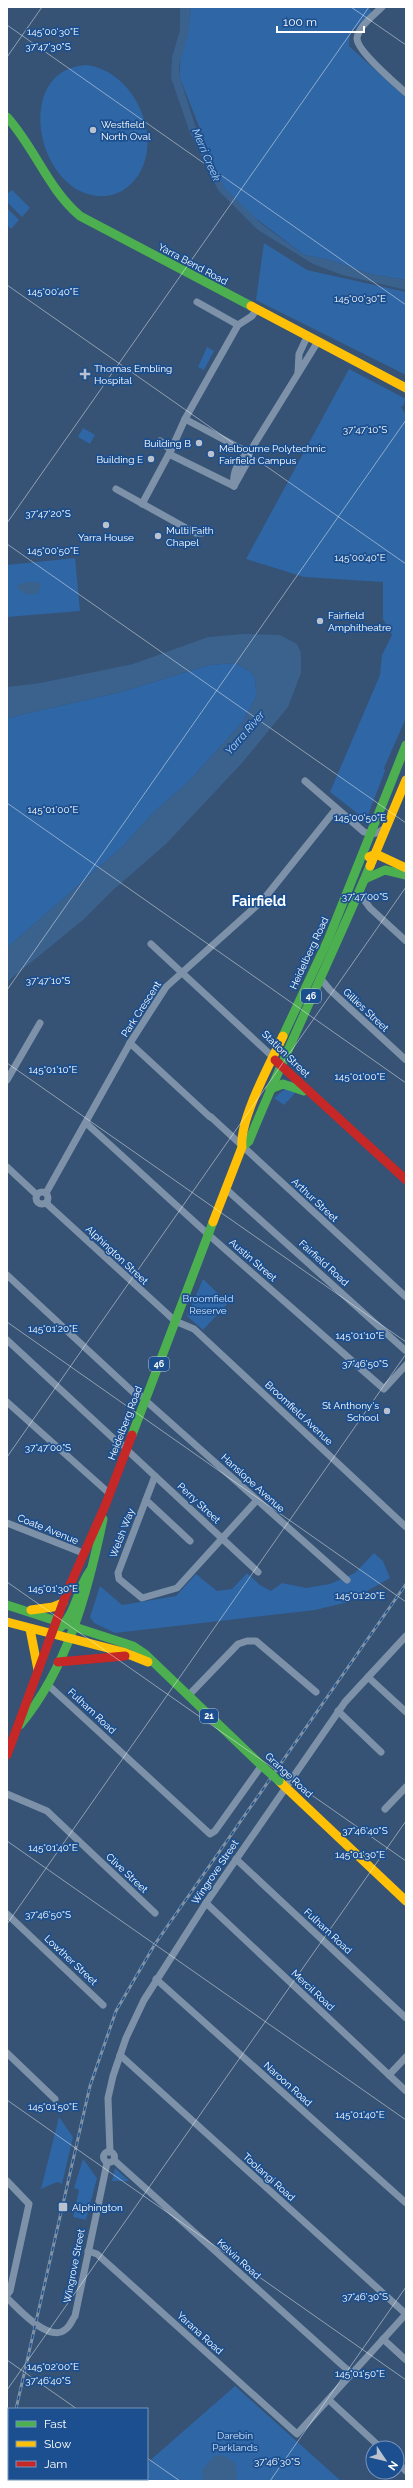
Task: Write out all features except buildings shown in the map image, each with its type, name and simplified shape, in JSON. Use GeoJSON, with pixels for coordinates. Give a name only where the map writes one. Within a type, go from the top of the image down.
{"type":"FeatureCollection","features":[{"type":"Feature","properties":{"kind":"main road","name":"Yarra Bend Road"},"geometry":{"type":"LineString","coordinates":[[7,117],[32,148],[58,194],[73,211],[317,343],[406,388]]}},
{"type":"Feature","properties":{"kind":"main road","name":"Heidelberg Road"},"geometry":{"type":"LineString","coordinates":[[7,1755],[20,1725],[22,1710],[52,1634],[61,1622],[63,1603],[110,1494],[175,1321],[210,1236],[242,1147],[241,1137],[273,1057],[328,940],[406,745]]}},
{"type":"Feature","properties":{"kind":"main road","name":"Heidelberg Road"},"geometry":{"type":"LineString","coordinates":[[242,1147],[249,1141],[280,1065],[354,905],[406,780]]}},
{"type":"Feature","properties":{"kind":"main road"},"geometry":{"type":"LineString","coordinates":[[382,808],[393,812]]}},
{"type":"Feature","properties":{"kind":"main road"},"geometry":{"type":"LineString","coordinates":[[358,868],[370,856],[376,854],[405,871]]}},
{"type":"Feature","properties":{"kind":"main road"},"geometry":{"type":"LineString","coordinates":[[365,879],[379,870],[387,869],[405,871]]}},
{"type":"Feature","properties":{"kind":"main road","name":"Station Street"},"geometry":{"type":"LineString","coordinates":[[273,1057],[406,1180]]}},
{"type":"Feature","properties":{"kind":"main road"},"geometry":{"type":"LineString","coordinates":[[270,1089],[283,1084],[291,1085],[315,1097]]}},
{"type":"Feature","properties":{"kind":"main road","name":"Heidelberg Road"},"geometry":{"type":"LineString","coordinates":[[20,1725],[30,1713],[47,1684],[75,1626],[94,1567],[105,1506]]}},
{"type":"Feature","properties":{"kind":"main road"},"geometry":{"type":"LineString","coordinates":[[61,1622],[83,1581],[94,1567],[85,1555],[101,1528]]}},
{"type":"Feature","properties":{"kind":"main road"},"geometry":{"type":"LineString","coordinates":[[26,1611],[55,1607],[63,1603]]}},
{"type":"Feature","properties":{"kind":"main road","name":"21"},"geometry":{"type":"LineString","coordinates":[[7,1605],[75,1626]]}},
{"type":"Feature","properties":{"kind":"main road","name":"21"},"geometry":{"type":"LineString","coordinates":[[7,1622],[70,1638]]}},
{"type":"Feature","properties":{"kind":"main road","name":"Grange Road"},"geometry":{"type":"LineString","coordinates":[[75,1626],[127,1643],[145,1654],[406,1901]]}},
{"type":"Feature","properties":{"kind":"main road"},"geometry":{"type":"LineString","coordinates":[[30,1628],[38,1670]]}},
{"type":"Feature","properties":{"kind":"main road","name":"Grange Road"},"geometry":{"type":"LineString","coordinates":[[70,1638],[132,1655],[156,1666]]}},
{"type":"Feature","properties":{"kind":"main road"},"geometry":{"type":"LineString","coordinates":[[58,1662],[132,1655]]}},
{"type":"Feature","properties":{"kind":"street"},"geometry":{"type":"LineString","coordinates":[[382,7],[364,26],[355,33],[355,46],[406,93]]}},
{"type":"Feature","properties":{"kind":"street"},"geometry":{"type":"LineString","coordinates":[[197,302],[238,325]]}},
{"type":"Feature","properties":{"kind":"street"},"geometry":{"type":"LineString","coordinates":[[142,504],[170,452],[185,420],[238,325],[252,316],[256,310]]}},
{"type":"Feature","properties":{"kind":"street"},"geometry":{"type":"LineString","coordinates":[[297,374],[299,354],[307,337]]}},
{"type":"Feature","properties":{"kind":"street"},"geometry":{"type":"LineString","coordinates":[[160,442],[168,446],[170,452],[234,486],[232,477],[243,456],[249,453],[317,343]]}},
{"type":"Feature","properties":{"kind":"street"},"geometry":{"type":"LineString","coordinates":[[185,420],[249,453]]}},
{"type":"Feature","properties":{"kind":"street"},"geometry":{"type":"LineString","coordinates":[[116,489],[196,534],[202,533]]}},
{"type":"Feature","properties":{"kind":"street"},"geometry":{"type":"LineString","coordinates":[[304,782],[364,832],[371,835],[379,833],[387,827]]}},
{"type":"Feature","properties":{"kind":"street","name":"Park Crescent"},"geometry":{"type":"LineString","coordinates":[[46,1193],[130,1044],[166,987],[181,971],[263,900],[336,809]]}},
{"type":"Feature","properties":{"kind":"street"},"geometry":{"type":"LineString","coordinates":[[356,824],[366,827],[376,822]]}},
{"type":"Feature","properties":{"kind":"street"},"geometry":{"type":"LineString","coordinates":[[359,893],[370,908],[406,941]]}},
{"type":"Feature","properties":{"kind":"street"},"geometry":{"type":"LineString","coordinates":[[354,905],[370,908]]}},
{"type":"Feature","properties":{"kind":"street","name":"Station Street"},"geometry":{"type":"LineString","coordinates":[[151,944],[273,1057]]}},
{"type":"Feature","properties":{"kind":"street","name":"Gillies Street"},"geometry":{"type":"LineString","coordinates":[[320,978],[330,990],[406,1060]]}},
{"type":"Feature","properties":{"kind":"street","name":"Gillies Street"},"geometry":{"type":"LineString","coordinates":[[315,989],[330,990]]}},
{"type":"Feature","properties":{"kind":"street"},"geometry":{"type":"LineString","coordinates":[[7,1080],[40,1022]]}},
{"type":"Feature","properties":{"kind":"street","name":"Arthur Street"},"geometry":{"type":"LineString","coordinates":[[130,1044],[406,1297]]}},
{"type":"Feature","properties":{"kind":"street","name":"Austin Street"},"geometry":{"type":"LineString","coordinates":[[86,1123],[210,1236],[384,1389],[406,1365]]}},
{"type":"Feature","properties":{"kind":"street"},"geometry":{"type":"LineString","coordinates":[[7,1167],[37,1195],[46,1193],[48,1199],[46,1203]]}},
{"type":"Feature","properties":{"kind":"street","name":"Fairfield Road"},"geometry":{"type":"LineString","coordinates":[[227,1190],[406,1351]]}},
{"type":"Feature","properties":{"kind":"street","name":"Alphington Street"},"geometry":{"type":"LineString","coordinates":[[37,1195],[38,1203],[46,1203],[175,1321]]}},
{"type":"Feature","properties":{"kind":"street","name":"Hanslope Avenue"},"geometry":{"type":"LineString","coordinates":[[7,1275],[134,1393],[146,1399],[347,1580]]}},
{"type":"Feature","properties":{"kind":"street","name":"Broomfield Avenue"},"geometry":{"type":"LineString","coordinates":[[175,1321],[194,1329],[406,1527]]}},
{"type":"Feature","properties":{"kind":"street","name":"Perry Street"},"geometry":{"type":"LineString","coordinates":[[7,1340],[114,1439],[127,1449],[258,1572]]}},
{"type":"Feature","properties":{"kind":"street"},"geometry":{"type":"LineString","coordinates":[[7,1402],[110,1494]]}},
{"type":"Feature","properties":{"kind":"street","name":"Welsh Way"},"geometry":{"type":"LineString","coordinates":[[155,1476],[118,1570],[118,1576],[138,1596],[148,1597],[155,1593],[177,1588],[222,1539]]}},
{"type":"Feature","properties":{"kind":"street"},"geometry":{"type":"LineString","coordinates":[[146,1500],[190,1541]]}},
{"type":"Feature","properties":{"kind":"street"},"geometry":{"type":"LineString","coordinates":[[222,1539],[257,1500]]}},
{"type":"Feature","properties":{"kind":"street","name":"Coate Avenue"},"geometry":{"type":"LineString","coordinates":[[7,1523],[85,1555]]}},
{"type":"Feature","properties":{"kind":"street","name":"Wingrove Street"},"geometry":{"type":"LineString","coordinates":[[8,2300],[48,2332],[59,2333],[64,2330],[75,2316],[88,2251],[111,2161],[103,2156],[110,2152],[108,2098],[120,2055],[134,2021],[156,1979],[236,1859],[282,1783],[338,1711],[406,1636]]}},
{"type":"Feature","properties":{"kind":"street"},"geometry":{"type":"LineString","coordinates":[[188,1696],[238,1644],[247,1640],[256,1641],[316,1692]]}},
{"type":"Feature","properties":{"kind":"street"},"geometry":{"type":"LineString","coordinates":[[368,1677],[406,1712]]}},
{"type":"Feature","properties":{"kind":"street","name":"Fulham Road"},"geometry":{"type":"LineString","coordinates":[[47,1684],[208,1834],[211,1834],[262,1765]]}},
{"type":"Feature","properties":{"kind":"street"},"geometry":{"type":"LineString","coordinates":[[338,1711],[381,1752]]}},
{"type":"Feature","properties":{"kind":"street"},"geometry":{"type":"LineString","coordinates":[[385,1810],[406,1787]]}},
{"type":"Feature","properties":{"kind":"street","name":"Clive Street"},"geometry":{"type":"LineString","coordinates":[[7,1794],[47,1812],[155,1913]]}},
{"type":"Feature","properties":{"kind":"street","name":"Fulham Road"},"geometry":{"type":"LineString","coordinates":[[236,1859],[406,2018]]}},
{"type":"Feature","properties":{"kind":"street","name":"Mercil Road"},"geometry":{"type":"LineString","coordinates":[[206,1903],[406,2091]]}},
{"type":"Feature","properties":{"kind":"street","name":"Lowther Street"},"geometry":{"type":"LineString","coordinates":[[7,1914],[104,2005]]}},
{"type":"Feature","properties":{"kind":"street","name":"Naroon Road"},"geometry":{"type":"LineString","coordinates":[[156,1979],[406,2203]]}},
{"type":"Feature","properties":{"kind":"street"},"geometry":{"type":"LineString","coordinates":[[7,2053],[55,2099]]}},
{"type":"Feature","properties":{"kind":"street","name":"Toolangi Road"},"geometry":{"type":"LineString","coordinates":[[120,2055],[406,2314]]}},
{"type":"Feature","properties":{"kind":"street"},"geometry":{"type":"LineString","coordinates":[[389,2075],[406,2057]]}},
{"type":"Feature","properties":{"kind":"street","name":"Kelvin Road"},"geometry":{"type":"LineString","coordinates":[[111,2161],[352,2374]]}},
{"type":"Feature","properties":{"kind":"street"},"geometry":{"type":"LineString","coordinates":[[7,2181],[29,2204],[8,2300]]}},
{"type":"Feature","properties":{"kind":"street","name":"Yarana Road"},"geometry":{"type":"LineString","coordinates":[[88,2251],[97,2254],[297,2434],[329,2400]]}},
{"type":"Feature","properties":{"kind":"street"},"geometry":{"type":"LineString","coordinates":[[372,2440],[329,2400],[406,2314]]}},
{"type":"Feature","properties":{"kind":"street"},"geometry":{"type":"LineString","coordinates":[[383,2339],[406,2360]]}},
{"type":"Feature","properties":{"kind":"green space"},"geometry":{"type":"Polygon","coordinates":[[[191,7],[368,7],[372,12],[350,34],[349,46],[406,98],[406,280],[370,274],[330,260],[304,255],[246,211],[225,189],[219,178],[180,78],[182,51],[191,7]]]}},
{"type":"Feature","properties":{"kind":"green space","name":"Westfield North Oval"},"geometry":{"type":"Polygon","coordinates":[[[85,65],[103,70],[119,80],[132,94],[141,112],[147,131],[147,150],[142,168],[131,184],[120,192],[107,196],[97,196],[76,189],[59,174],[47,153],[41,130],[41,108],[48,87],[62,72],[85,65]]]}},
{"type":"Feature","properties":{"kind":"green space"},"geometry":{"type":"Polygon","coordinates":[[[12,190],[30,208],[22,217],[7,202],[7,194],[12,190]]]}},
{"type":"Feature","properties":{"kind":"green space"},"geometry":{"type":"Polygon","coordinates":[[[7,208],[19,220],[11,229],[7,225],[7,208]]]}},
{"type":"Feature","properties":{"kind":"green space"},"geometry":{"type":"Polygon","coordinates":[[[264,243],[307,270],[406,292],[406,375],[256,300],[264,243]]]}},
{"type":"Feature","properties":{"kind":"green space"},"geometry":{"type":"Polygon","coordinates":[[[207,347],[214,351],[204,370],[198,367],[207,347]]]}},
{"type":"Feature","properties":{"kind":"green space"},"geometry":{"type":"Polygon","coordinates":[[[349,369],[406,399],[401,407],[406,415],[406,718],[384,768],[385,771],[366,820],[330,792],[380,675],[382,655],[392,635],[383,619],[383,582],[304,577],[246,559],[349,369]]]}},
{"type":"Feature","properties":{"kind":"green space"},"geometry":{"type":"Polygon","coordinates":[[[83,428],[95,435],[90,444],[78,437],[83,428]]]}},
{"type":"Feature","properties":{"kind":"green space"},"geometry":{"type":"Polygon","coordinates":[[[75,558],[80,611],[7,617],[7,565],[75,558]]]}},
{"type":"Feature","properties":{"kind":"green space"},"geometry":{"type":"Polygon","coordinates":[[[235,663],[251,672],[255,678],[256,697],[242,723],[188,782],[154,812],[123,846],[7,948],[7,718],[121,692],[209,665],[235,663]]]}},
{"type":"Feature","properties":{"kind":"green space"},"geometry":{"type":"Polygon","coordinates":[[[285,1089],[296,1092],[284,1105],[274,1098],[285,1089]]]}},
{"type":"Feature","properties":{"kind":"green space","name":"Broomfield Reserve"},"geometry":{"type":"Polygon","coordinates":[[[203,1279],[228,1303],[203,1330],[187,1316],[203,1279]]]}},
{"type":"Feature","properties":{"kind":"green space"},"geometry":{"type":"Polygon","coordinates":[[[374,1553],[383,1561],[390,1578],[348,1602],[315,1610],[115,1633],[94,1623],[90,1617],[100,1586],[122,1605],[176,1596],[196,1574],[217,1591],[232,1589],[247,1573],[260,1585],[271,1591],[282,1583],[306,1588],[330,1584],[355,1573],[374,1553]]]}},
{"type":"Feature","properties":{"kind":"green space"},"geometry":{"type":"Polygon","coordinates":[[[59,2117],[73,2137],[62,2184],[57,2182],[41,2189],[59,2117]]]}},
{"type":"Feature","properties":{"kind":"green space"},"geometry":{"type":"Polygon","coordinates":[[[83,2159],[97,2178],[86,2220],[73,2217],[79,2190],[74,2188],[83,2159]]]}},
{"type":"Feature","properties":{"kind":"green space"},"geometry":{"type":"Polygon","coordinates":[[[115,2168],[129,2181],[112,2181],[115,2168]]]}},
{"type":"Feature","properties":{"kind":"green space","name":"Darebin Parklands"},"geometry":{"type":"Polygon","coordinates":[[[235,2386],[341,2481],[147,2481],[148,2462],[235,2386]]]}},
{"type":"Feature","properties":{"kind":"water","name":"Merri Creek"},"geometry":{"type":"Polygon","coordinates":[[[180,7],[191,7],[188,34],[179,66],[180,78],[195,125],[225,189],[263,225],[304,255],[330,260],[370,274],[406,280],[406,290],[342,275],[313,264],[258,230],[218,190],[190,133],[171,78],[172,57],[180,30],[180,7]]]}},
{"type":"Feature","properties":{"kind":"water"},"geometry":{"type":"Polygon","coordinates":[[[27,582],[37,582],[41,585],[38,593],[28,595],[18,589],[17,585],[27,582]]]}},
{"type":"Feature","properties":{"kind":"water","name":"Yarra River"},"geometry":{"type":"Polygon","coordinates":[[[243,634],[280,635],[297,644],[301,653],[301,673],[288,707],[242,763],[166,844],[112,891],[83,920],[7,982],[7,948],[123,846],[154,812],[188,782],[242,723],[256,697],[256,688],[255,678],[251,672],[235,663],[209,665],[121,692],[7,718],[7,687],[40,683],[133,664],[208,637],[243,634]]]}},
{"type":"Feature","properties":{"kind":"water"},"geometry":{"type":"Polygon","coordinates":[[[223,2455],[235,2463],[237,2477],[233,2481],[208,2481],[203,2479],[202,2470],[214,2456],[223,2455]]]}},
{"type":"Feature","properties":{"kind":"railway"},"geometry":{"type":"LineString","coordinates":[[16,2408],[90,2086],[116,2011],[155,1944],[406,1584]]}},
{"type":"Feature","properties":{"kind":"railway"},"geometry":{"type":"LineString","coordinates":[[7,2453],[8,2448]]}},
{"type":"Feature","properties":{"kind":"railway"},"geometry":{"type":"LineString","coordinates":[[7,2471],[8,2466]]}},
{"type":"Feature","properties":{"kind":"traffic: fast"},"geometry":{"type":"LineString","coordinates":[[7,117],[26,142],[59,194],[80,216],[251,306]]}},
{"type":"Feature","properties":{"kind":"traffic: fast"},"geometry":{"type":"LineString","coordinates":[[283,1036],[328,940],[406,745]]}},
{"type":"Feature","properties":{"kind":"traffic: fast"},"geometry":{"type":"LineString","coordinates":[[242,1147],[249,1141],[278,1072],[370,866]]}},
{"type":"Feature","properties":{"kind":"traffic: fast"},"geometry":{"type":"LineString","coordinates":[[365,879],[385,870],[406,875]]}},
{"type":"Feature","properties":{"kind":"traffic: fast"},"geometry":{"type":"LineString","coordinates":[[270,1089],[283,1084],[304,1091]]}},
{"type":"Feature","properties":{"kind":"traffic: fast"},"geometry":{"type":"LineString","coordinates":[[132,1435],[213,1222]]}},
{"type":"Feature","properties":{"kind":"traffic: fast"},"geometry":{"type":"LineString","coordinates":[[20,1725],[37,1702],[51,1678],[74,1627],[83,1601],[103,1519]]}},
{"type":"Feature","properties":{"kind":"traffic: fast"},"geometry":{"type":"LineString","coordinates":[[60,1628],[70,1615],[82,1585],[90,1571]]}},
{"type":"Feature","properties":{"kind":"traffic: fast"},"geometry":{"type":"LineString","coordinates":[[7,1605],[133,1646],[145,1654],[262,1766]]}},
{"type":"Feature","properties":{"kind":"traffic: fast"},"geometry":{"type":"LineString","coordinates":[[262,1766],[279,1781]]}},
{"type":"Feature","properties":{"kind":"traffic: slow"},"geometry":{"type":"LineString","coordinates":[[251,306],[406,388]]}},
{"type":"Feature","properties":{"kind":"traffic: slow"},"geometry":{"type":"LineString","coordinates":[[370,866],[406,780]]}},
{"type":"Feature","properties":{"kind":"traffic: slow"},"geometry":{"type":"LineString","coordinates":[[369,857],[376,854],[406,868]]}},
{"type":"Feature","properties":{"kind":"traffic: slow"},"geometry":{"type":"LineString","coordinates":[[213,1222],[242,1147],[242,1136],[250,1107],[283,1036]]}},
{"type":"Feature","properties":{"kind":"traffic: slow"},"geometry":{"type":"LineString","coordinates":[[31,1610],[53,1607],[63,1603]]}},
{"type":"Feature","properties":{"kind":"traffic: slow"},"geometry":{"type":"LineString","coordinates":[[7,1622],[123,1652],[148,1662]]}},
{"type":"Feature","properties":{"kind":"traffic: slow"},"geometry":{"type":"LineString","coordinates":[[30,1629],[38,1670]]}},
{"type":"Feature","properties":{"kind":"traffic: slow"},"geometry":{"type":"LineString","coordinates":[[279,1781],[406,1901]]}},
{"type":"Feature","properties":{"kind":"traffic: jam"},"geometry":{"type":"LineString","coordinates":[[275,1060],[406,1180]]}},
{"type":"Feature","properties":{"kind":"traffic: jam"},"geometry":{"type":"LineString","coordinates":[[7,1755],[67,1592],[105,1506],[132,1435]]}},
{"type":"Feature","properties":{"kind":"traffic: jam"},"geometry":{"type":"LineString","coordinates":[[58,1662],[125,1656]]}},
{"type":"Feature","properties":{"kind":"place","name":"Westfield North Oval"},"geometry":{"type":"Point","coordinates":[93,130]}},
{"type":"Feature","properties":{"kind":"place","name":"Thomas Embling Hospital"},"geometry":{"type":"Point","coordinates":[85,374]}},
{"type":"Feature","properties":{"kind":"place","name":"Building B"},"geometry":{"type":"Point","coordinates":[199,443]}},
{"type":"Feature","properties":{"kind":"place","name":"Melbourne Polytechnic Fairfield Campus"},"geometry":{"type":"Point","coordinates":[211,454]}},
{"type":"Feature","properties":{"kind":"place","name":"Building E"},"geometry":{"type":"Point","coordinates":[151,459]}},
{"type":"Feature","properties":{"kind":"place","name":"Yarra House"},"geometry":{"type":"Point","coordinates":[106,525]}},
{"type":"Feature","properties":{"kind":"place","name":"Multi Faith Chapel"},"geometry":{"type":"Point","coordinates":[158,536]}},
{"type":"Feature","properties":{"kind":"place","name":"Fairfield Amphitheatre"},"geometry":{"type":"Point","coordinates":[320,621]}},
{"type":"Feature","properties":{"kind":"place","name":"St Anthony's School"},"geometry":{"type":"Point","coordinates":[387,1411]}},
{"type":"Feature","properties":{"kind":"place","name":"Alphington"},"geometry":{"type":"Point","coordinates":[63,2207]}},
{"type":"Feature","properties":{"kind":"district","name":"Fairfield"},"geometry":{"type":"Point","coordinates":[259,901]}}]}
